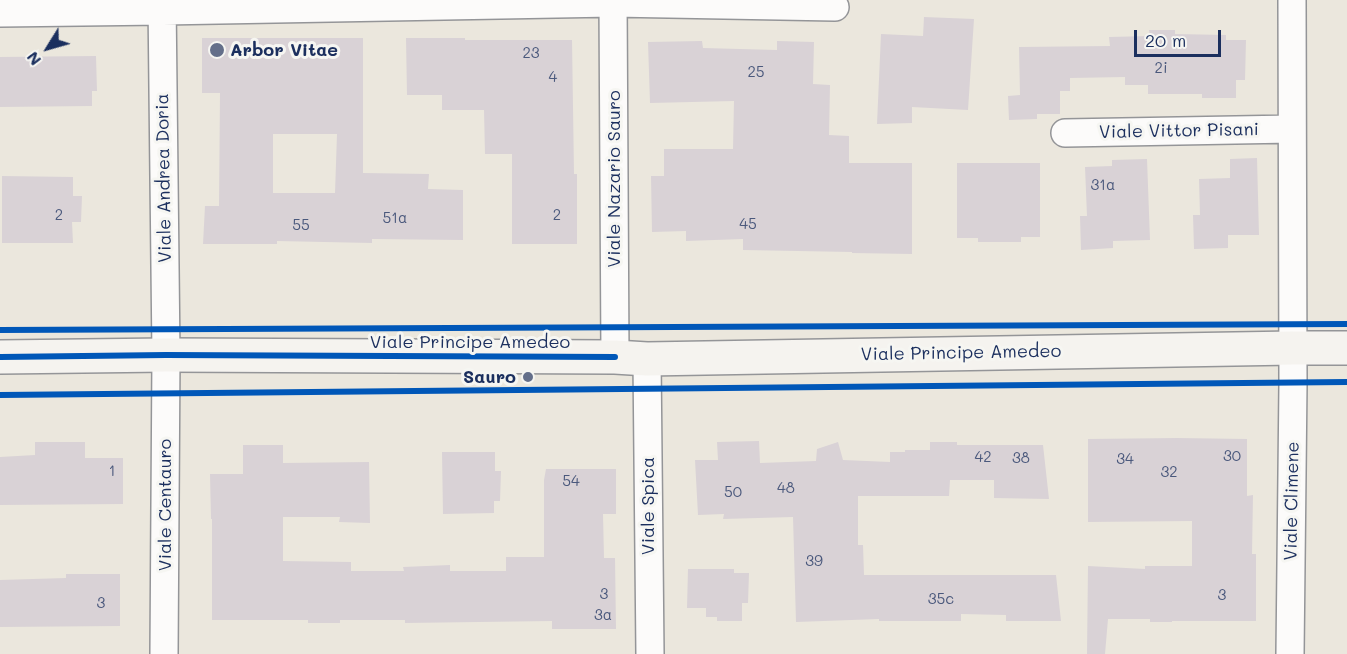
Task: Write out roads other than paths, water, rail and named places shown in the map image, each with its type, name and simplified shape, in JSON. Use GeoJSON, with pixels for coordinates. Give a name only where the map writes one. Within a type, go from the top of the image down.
{"type":"FeatureCollection","features":[{"type":"Feature","properties":{"kind":"street"},"geometry":{"type":"LineString","coordinates":[[1292,0],[1293,348]]}},
{"type":"Feature","properties":{"kind":"street"},"geometry":{"type":"LineString","coordinates":[[0,13],[162,6],[613,1],[835,7]]}},
{"type":"Feature","properties":{"kind":"street","name":"Viale Nazario Sauro"},"geometry":{"type":"LineString","coordinates":[[613,1],[615,357]]}},
{"type":"Feature","properties":{"kind":"street","name":"Viale Andrea Doria"},"geometry":{"type":"LineString","coordinates":[[162,6],[166,355]]}},
{"type":"Feature","properties":{"kind":"street","name":"Viale Vittor Pisani"},"geometry":{"type":"LineString","coordinates":[[1065,133],[1292,129]]}},
{"type":"Feature","properties":{"kind":"street","name":"Viale Climene"},"geometry":{"type":"LineString","coordinates":[[1290,654],[1293,348]]}},
{"type":"Feature","properties":{"kind":"street","name":"Viale Principe Amedeo"},"geometry":{"type":"LineString","coordinates":[[0,357],[166,355],[647,359],[1347,348]]}},
{"type":"Feature","properties":{"kind":"street","name":"Viale Centauro"},"geometry":{"type":"LineString","coordinates":[[164,654],[166,355]]}},
{"type":"Feature","properties":{"kind":"street","name":"Viale Spica"},"geometry":{"type":"LineString","coordinates":[[647,359],[650,654]]}},
{"type":"Feature","properties":{"kind":"place","name":"Arbor Vitae"},"geometry":{"type":"Point","coordinates":[217,50]}},
{"type":"Feature","properties":{"kind":"place","name":"Sauro"},"geometry":{"type":"Point","coordinates":[528,377]}}]}
